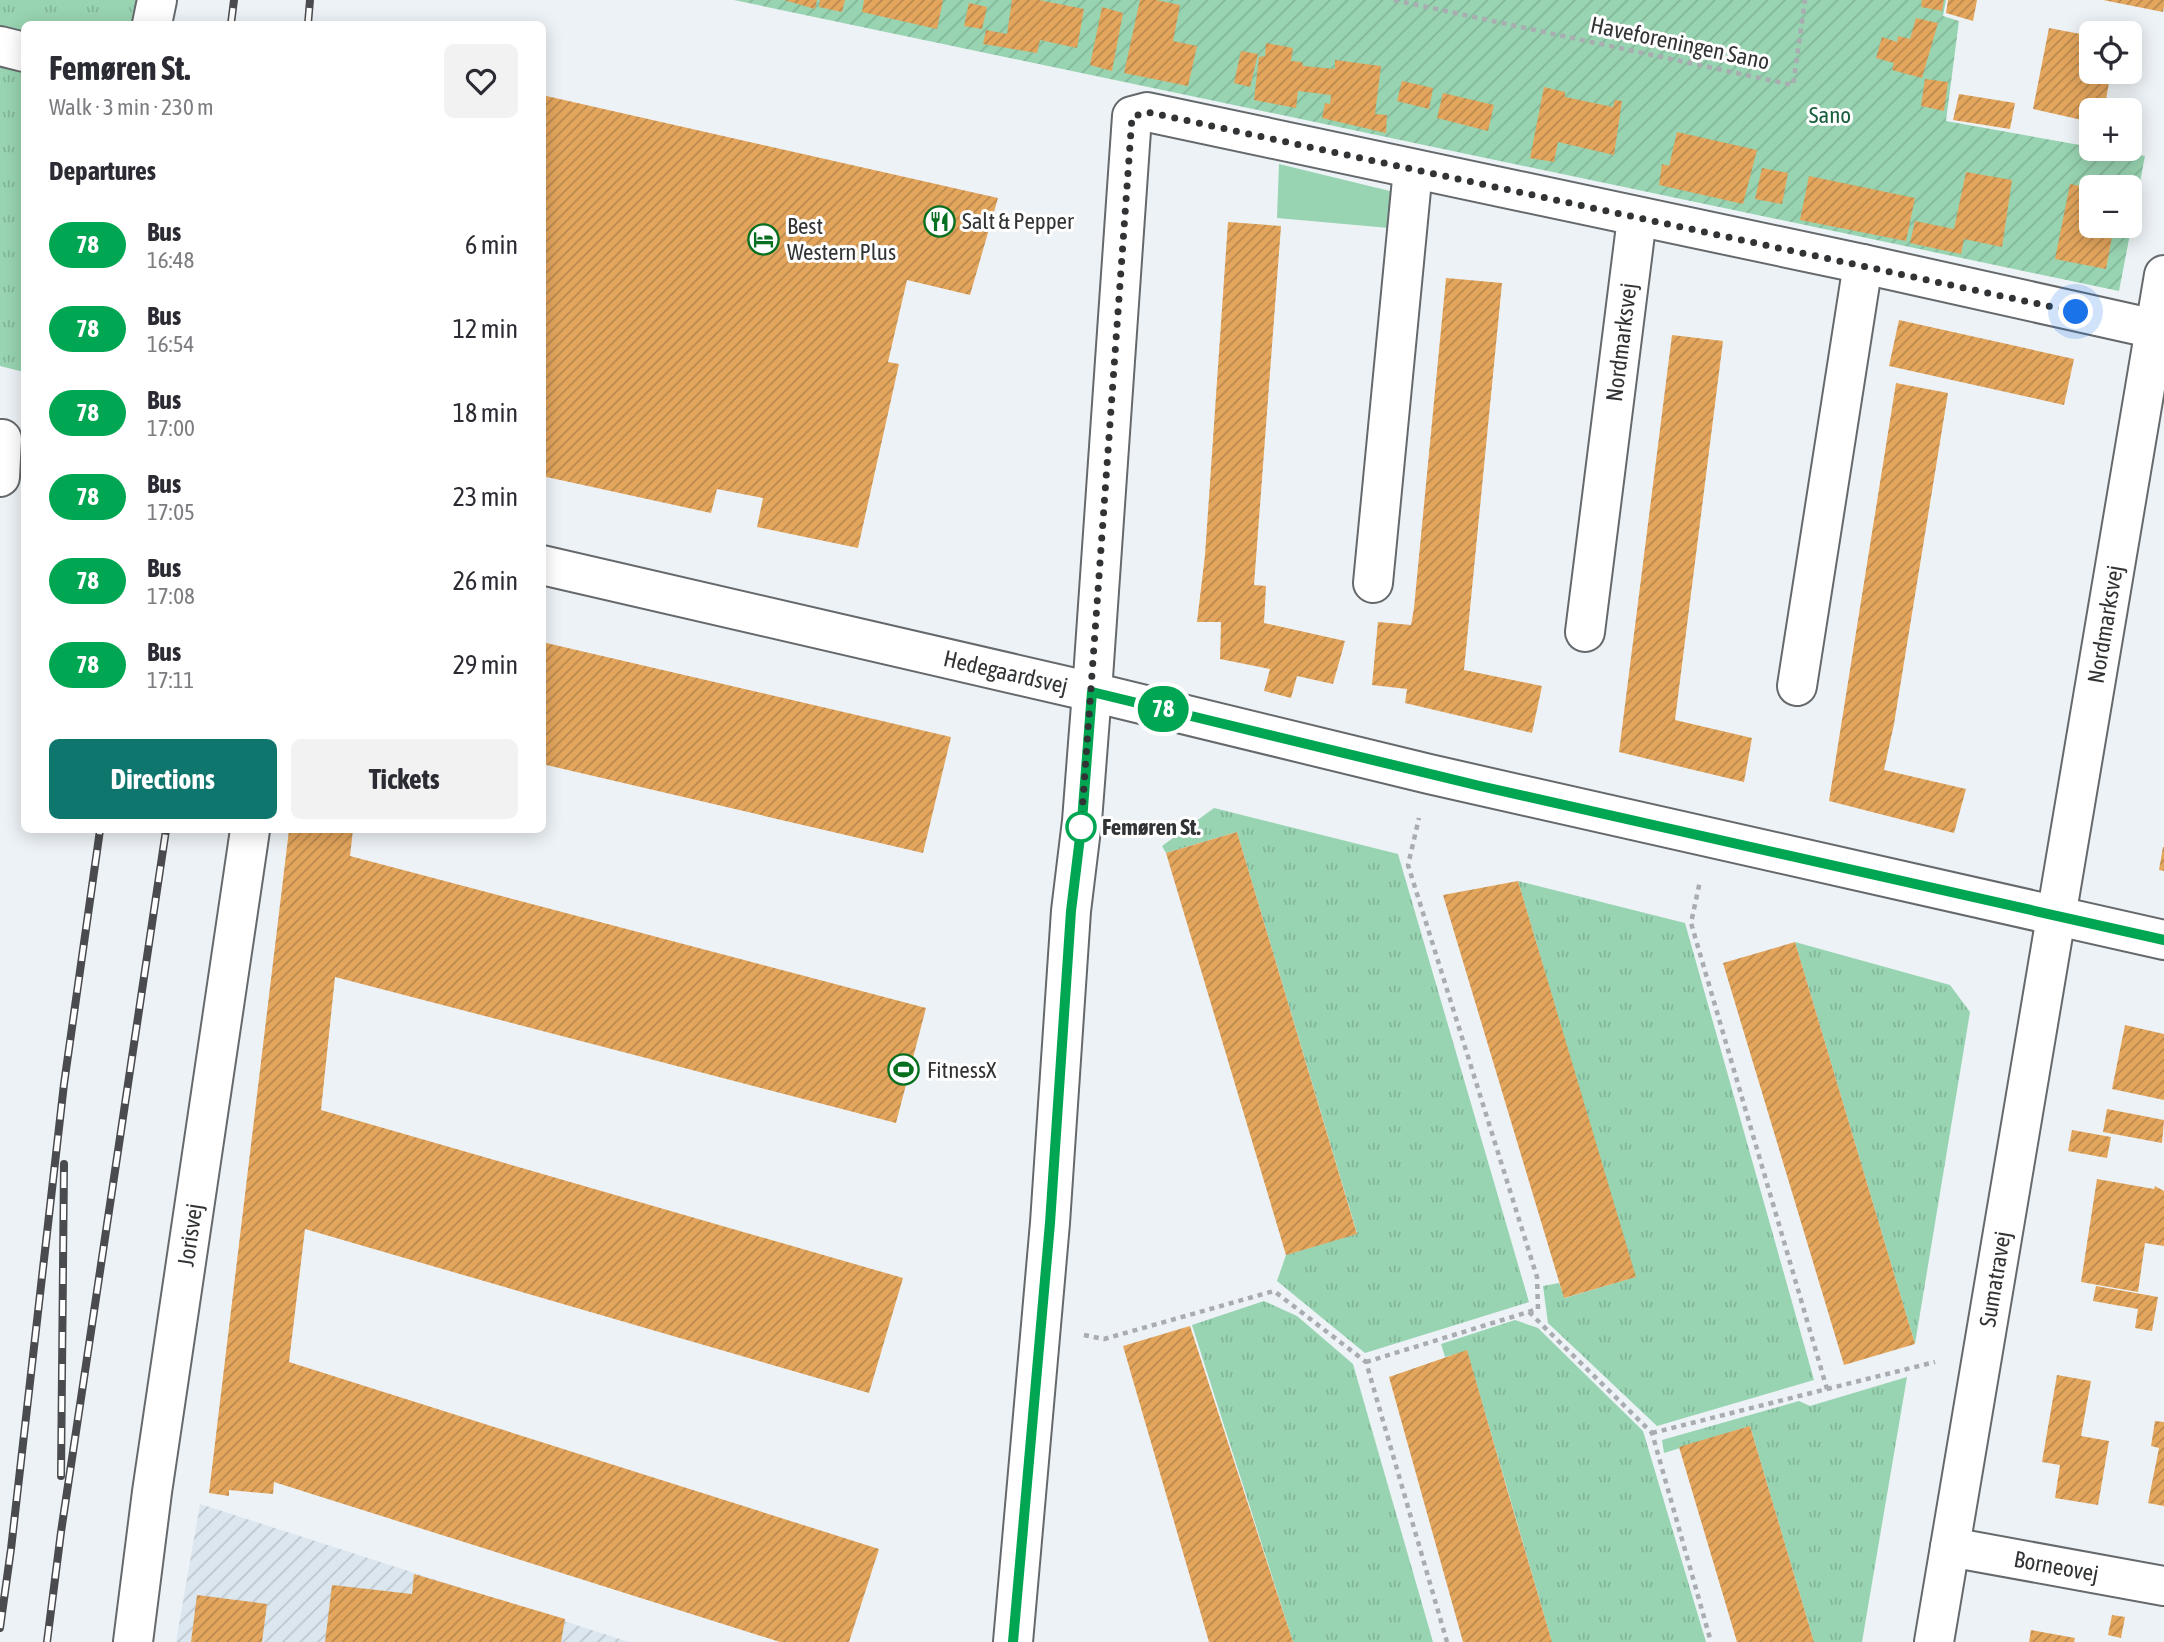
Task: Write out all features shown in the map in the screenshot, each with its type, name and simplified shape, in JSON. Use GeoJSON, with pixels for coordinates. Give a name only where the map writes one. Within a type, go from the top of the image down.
{"type":"FeatureCollection","features":[{"type":"Feature","properties":{"kind":"street"},"geometry":{"type":"LineString","coordinates":[[153,21],[157,0]]}},
{"type":"Feature","properties":{"kind":"street"},"geometry":{"type":"LineString","coordinates":[[0,46],[21,51]]}},
{"type":"Feature","properties":{"kind":"street"},"geometry":{"type":"LineString","coordinates":[[1013,1642],[1042,1328],[1071,911],[1082,821],[1132,117],[1147,112],[2155,329]]}},
{"type":"Feature","properties":{"kind":"street"},"geometry":{"type":"LineString","coordinates":[[1373,583],[1413,169]]}},
{"type":"Feature","properties":{"kind":"street","name":"Nordmarksvej"},"geometry":{"type":"LineString","coordinates":[[1585,632],[1637,218]]}},
{"type":"Feature","properties":{"kind":"street"},"geometry":{"type":"LineString","coordinates":[[1797,686],[1863,264]]}},
{"type":"Feature","properties":{"kind":"street","name":"Nordmarksvej"},"geometry":{"type":"LineString","coordinates":[[2056,918],[2164,275]]}},
{"type":"Feature","properties":{"kind":"street"},"geometry":{"type":"LineString","coordinates":[[0,477],[9,440]]}},
{"type":"Feature","properties":{"kind":"street","name":"Hedegaardsvej"},"geometry":{"type":"LineString","coordinates":[[546,566],[1092,692],[1429,774],[2056,918],[2164,940]]}},
{"type":"Feature","properties":{"kind":"street","name":"Jorisvej"},"geometry":{"type":"LineString","coordinates":[[132,1642],[250,833]]}},
{"type":"Feature","properties":{"kind":"street","name":"Sumatravej"},"geometry":{"type":"LineString","coordinates":[[1934,1642],[2056,918]]}},
{"type":"Feature","properties":{"kind":"street","name":"Borneovej"},"geometry":{"type":"LineString","coordinates":[[1950,1547],[2164,1586]]}},
{"type":"Feature","properties":{"kind":"path","name":"Haveforeningen Sano"},"geometry":{"type":"LineString","coordinates":[[1394,0],[1793,85],[1805,0]]}},
{"type":"Feature","properties":{"kind":"path"},"geometry":{"type":"LineString","coordinates":[[1366,1362],[1538,1309],[1536,1277],[1408,865],[1429,774]]}},
{"type":"Feature","properties":{"kind":"path"},"geometry":{"type":"LineString","coordinates":[[1708,838],[1691,923],[1828,1389]]}},
{"type":"Feature","properties":{"kind":"path"},"geometry":{"type":"LineString","coordinates":[[1042,1328],[1104,1339],[1273,1291],[1366,1362],[1447,1642]]}},
{"type":"Feature","properties":{"kind":"path"},"geometry":{"type":"LineString","coordinates":[[1529,1311],[1652,1433],[1712,1642]]}},
{"type":"Feature","properties":{"kind":"path"},"geometry":{"type":"LineString","coordinates":[[1652,1433],[1982,1350]]}},
{"type":"Feature","properties":{"kind":"shaded area"},"geometry":{"type":"Polygon","coordinates":[[[200,1504],[629,1642],[176,1642],[200,1504]]]}},
{"type":"Feature","properties":{"kind":"green space"},"geometry":{"type":"Polygon","coordinates":[[[0,0],[159,0],[156,21],[21,21],[21,371],[0,366],[0,0]]]}},
{"type":"Feature","properties":{"kind":"green space","name":"Sano"},"geometry":{"type":"Polygon","coordinates":[[[734,0],[1946,0],[1943,16],[1959,21],[1946,121],[2079,145],[2079,161],[2142,161],[2142,156],[2145,156],[2141,175],[2079,175],[2079,238],[2129,238],[2119,291],[734,0]]]}},
{"type":"Feature","properties":{"kind":"green space"},"geometry":{"type":"Polygon","coordinates":[[[1279,164],[1394,192],[1389,228],[1277,218],[1279,164]]]}},
{"type":"Feature","properties":{"kind":"green space"},"geometry":{"type":"Polygon","coordinates":[[[1214,808],[1398,854],[1529,1302],[1365,1353],[1277,1281],[1286,1255],[1357,1233],[1237,832],[1166,853],[1162,846],[1214,808]]]}},
{"type":"Feature","properties":{"kind":"green space"},"geometry":{"type":"Polygon","coordinates":[[[1518,881],[1685,923],[1814,1380],[1657,1426],[1548,1323],[1543,1286],[1559,1283],[1565,1298],[1635,1277],[1518,881]]]}},
{"type":"Feature","properties":{"kind":"green space"},"geometry":{"type":"Polygon","coordinates":[[[1795,942],[1950,985],[1970,1012],[1915,1344],[1795,942]]]}},
{"type":"Feature","properties":{"kind":"green space"},"geometry":{"type":"Polygon","coordinates":[[[1264,1301],[1297,1316],[1353,1364],[1433,1642],[1293,1642],[1192,1325],[1264,1301]]]}},
{"type":"Feature","properties":{"kind":"green space"},"geometry":{"type":"Polygon","coordinates":[[[1515,1320],[1538,1328],[1643,1431],[1706,1642],[1552,1642],[1467,1351],[1445,1357],[1441,1344],[1515,1320]]]}},
{"type":"Feature","properties":{"kind":"green space"},"geometry":{"type":"Polygon","coordinates":[[[1907,1377],[1862,1642],[1814,1642],[1750,1426],[1664,1453],[1662,1440],[1799,1401],[1810,1406],[1907,1377]]]}},
{"type":"Feature","properties":{"kind":"building"},"geometry":{"type":"Polygon","coordinates":[[[784,0],[817,0],[815,9],[784,0]]]}},
{"type":"Feature","properties":{"kind":"building"},"geometry":{"type":"Polygon","coordinates":[[[820,0],[845,0],[842,12],[819,7],[820,0]]]}},
{"type":"Feature","properties":{"kind":"building"},"geometry":{"type":"Polygon","coordinates":[[[864,0],[943,0],[937,29],[862,12],[864,0]]]}},
{"type":"Feature","properties":{"kind":"building"},"geometry":{"type":"Polygon","coordinates":[[[1012,0],[1039,0],[1084,9],[1077,48],[1040,40],[1037,53],[983,44],[986,30],[1007,34],[1012,0]]]}},
{"type":"Feature","properties":{"kind":"building"},"geometry":{"type":"Polygon","coordinates":[[[1140,0],[1180,5],[1173,41],[1197,46],[1188,86],[1124,73],[1140,0]]]}},
{"type":"Feature","properties":{"kind":"building"},"geometry":{"type":"Polygon","coordinates":[[[1922,0],[1944,0],[1942,11],[1921,7],[1922,0]]]}},
{"type":"Feature","properties":{"kind":"building"},"geometry":{"type":"Polygon","coordinates":[[[1948,0],[1977,0],[1973,21],[1946,13],[1948,0]]]}},
{"type":"Feature","properties":{"kind":"building"},"geometry":{"type":"Polygon","coordinates":[[[2103,0],[2164,0],[2164,6],[2163,12],[2103,0]]]}},
{"type":"Feature","properties":{"kind":"building"},"geometry":{"type":"Polygon","coordinates":[[[969,3],[987,7],[982,29],[964,26],[969,3]]]}},
{"type":"Feature","properties":{"kind":"building"},"geometry":{"type":"Polygon","coordinates":[[[1102,7],[1123,13],[1112,71],[1090,65],[1102,7]]]}},
{"type":"Feature","properties":{"kind":"building"},"geometry":{"type":"Polygon","coordinates":[[[1916,18],[1938,23],[1922,78],[1892,70],[1894,63],[1876,58],[1882,37],[1897,42],[1898,36],[1910,39],[1916,18]]]}},
{"type":"Feature","properties":{"kind":"building"},"geometry":{"type":"Polygon","coordinates":[[[2049,28],[2079,34],[2079,84],[2109,84],[2106,98],[2079,98],[2079,119],[2033,109],[2049,28]]]}},
{"type":"Feature","properties":{"kind":"building"},"geometry":{"type":"Polygon","coordinates":[[[1266,43],[1293,48],[1291,61],[1302,62],[1303,66],[1335,69],[1335,60],[1381,66],[1375,114],[1387,115],[1386,133],[1322,118],[1325,103],[1330,104],[1331,95],[1298,91],[1296,108],[1254,100],[1259,57],[1265,56],[1266,43]]]}},
{"type":"Feature","properties":{"kind":"building"},"geometry":{"type":"Polygon","coordinates":[[[1241,51],[1258,54],[1250,87],[1234,83],[1241,51]]]}},
{"type":"Feature","properties":{"kind":"building"},"geometry":{"type":"Polygon","coordinates":[[[1925,79],[1948,82],[1944,111],[1921,106],[1925,79]]]}},
{"type":"Feature","properties":{"kind":"building"},"geometry":{"type":"Polygon","coordinates":[[[1402,81],[1433,88],[1429,109],[1397,101],[1402,81]]]}},
{"type":"Feature","properties":{"kind":"building"},"geometry":{"type":"Polygon","coordinates":[[[1544,87],[1565,92],[1565,97],[1613,107],[1615,100],[1622,101],[1614,155],[1558,142],[1554,162],[1530,158],[1544,87]]]}},
{"type":"Feature","properties":{"kind":"building"},"geometry":{"type":"Polygon","coordinates":[[[1443,93],[1494,105],[1488,131],[1437,118],[1443,93]]]}},
{"type":"Feature","properties":{"kind":"building"},"geometry":{"type":"Polygon","coordinates":[[[1959,94],[2015,103],[2010,129],[1953,120],[1959,94]]]}},
{"type":"Feature","properties":{"kind":"building"},"geometry":{"type":"Polygon","coordinates":[[[546,96],[998,198],[970,295],[907,280],[888,362],[899,364],[858,548],[757,527],[763,498],[717,489],[711,513],[546,477],[546,96]]]}},
{"type":"Feature","properties":{"kind":"building"},"geometry":{"type":"Polygon","coordinates":[[[1677,132],[1757,150],[1743,204],[1659,185],[1662,164],[1669,166],[1677,132]]]}},
{"type":"Feature","properties":{"kind":"building"},"geometry":{"type":"Polygon","coordinates":[[[1762,168],[1788,173],[1782,204],[1755,199],[1762,168]]]}},
{"type":"Feature","properties":{"kind":"building"},"geometry":{"type":"Polygon","coordinates":[[[1966,172],[2012,180],[2002,247],[1964,239],[1961,254],[1910,243],[1915,221],[1954,229],[1966,172]]]}},
{"type":"Feature","properties":{"kind":"building"},"geometry":{"type":"Polygon","coordinates":[[[1809,176],[1915,198],[1906,241],[1800,220],[1809,176]]]}},
{"type":"Feature","properties":{"kind":"building"},"geometry":{"type":"Polygon","coordinates":[[[2070,184],[2079,186],[2079,238],[2112,238],[2106,269],[2055,259],[2070,184]]]}},
{"type":"Feature","properties":{"kind":"building"},"geometry":{"type":"Polygon","coordinates":[[[1228,222],[1281,226],[1254,585],[1266,586],[1264,623],[1345,641],[1333,684],[1297,676],[1291,698],[1264,691],[1270,669],[1220,659],[1221,622],[1197,622],[1205,555],[1228,222]]]}},
{"type":"Feature","properties":{"kind":"building"},"geometry":{"type":"Polygon","coordinates":[[[1446,278],[1502,283],[1464,670],[1542,686],[1532,733],[1405,703],[1407,689],[1372,685],[1378,622],[1411,625],[1446,278]]]}},
{"type":"Feature","properties":{"kind":"building"},"geometry":{"type":"Polygon","coordinates":[[[1899,320],[2074,359],[2064,405],[1889,366],[1899,320]]]}},
{"type":"Feature","properties":{"kind":"building"},"geometry":{"type":"Polygon","coordinates":[[[1672,335],[1723,341],[1675,720],[1752,738],[1744,782],[1619,752],[1672,335]]]}},
{"type":"Feature","properties":{"kind":"building"},"geometry":{"type":"Polygon","coordinates":[[[1896,383],[1948,393],[1894,724],[1884,770],[1966,789],[1954,833],[1829,801],[1896,383]]]}},
{"type":"Feature","properties":{"kind":"building"},"geometry":{"type":"Polygon","coordinates":[[[546,643],[951,737],[923,853],[546,765],[546,643]]]}},
{"type":"Feature","properties":{"kind":"building"},"geometry":{"type":"Polygon","coordinates":[[[1237,832],[1357,1234],[1286,1255],[1166,853],[1237,832]]]}},
{"type":"Feature","properties":{"kind":"building"},"geometry":{"type":"Polygon","coordinates":[[[289,833],[353,833],[350,856],[926,1008],[896,1123],[335,977],[321,1110],[903,1278],[869,1393],[305,1229],[289,1362],[879,1549],[849,1642],[780,1642],[274,1482],[273,1494],[229,1490],[229,1496],[209,1493],[289,833]]]}},
{"type":"Feature","properties":{"kind":"building"},"geometry":{"type":"Polygon","coordinates":[[[2164,847],[2164,871],[2159,870],[2164,847]]]}},
{"type":"Feature","properties":{"kind":"building"},"geometry":{"type":"Polygon","coordinates":[[[1518,881],[1636,1277],[1564,1298],[1443,895],[1518,881]]]}},
{"type":"Feature","properties":{"kind":"building"},"geometry":{"type":"Polygon","coordinates":[[[1795,942],[1915,1344],[1844,1365],[1723,963],[1795,942]]]}},
{"type":"Feature","properties":{"kind":"building"},"geometry":{"type":"Polygon","coordinates":[[[2125,1025],[2164,1034],[2164,1100],[2112,1089],[2125,1025]]]}},
{"type":"Feature","properties":{"kind":"building"},"geometry":{"type":"Polygon","coordinates":[[[2107,1109],[2164,1120],[2162,1143],[2103,1132],[2107,1109]]]}},
{"type":"Feature","properties":{"kind":"building"},"geometry":{"type":"Polygon","coordinates":[[[2072,1130],[2111,1137],[2107,1158],[2068,1151],[2072,1130]]]}},
{"type":"Feature","properties":{"kind":"building"},"geometry":{"type":"Polygon","coordinates":[[[2097,1179],[2154,1189],[2155,1186],[2164,1191],[2164,1246],[2145,1243],[2138,1292],[2081,1282],[2097,1179]]]}},
{"type":"Feature","properties":{"kind":"building"},"geometry":{"type":"Polygon","coordinates":[[[2096,1286],[2158,1297],[2152,1331],[2135,1328],[2138,1309],[2093,1301],[2096,1286]]]}},
{"type":"Feature","properties":{"kind":"building"},"geometry":{"type":"Polygon","coordinates":[[[1190,1326],[1293,1642],[1209,1642],[1123,1346],[1190,1326]]]}},
{"type":"Feature","properties":{"kind":"building"},"geometry":{"type":"Polygon","coordinates":[[[1467,1350],[1552,1642],[1463,1642],[1389,1377],[1467,1350]]]}},
{"type":"Feature","properties":{"kind":"building"},"geometry":{"type":"Polygon","coordinates":[[[2057,1375],[2091,1381],[2081,1436],[2109,1441],[2098,1505],[2055,1498],[2060,1465],[2042,1462],[2057,1375]]]}},
{"type":"Feature","properties":{"kind":"building"},"geometry":{"type":"Polygon","coordinates":[[[2155,1421],[2164,1422],[2164,1506],[2148,1503],[2159,1448],[2151,1446],[2155,1421]]]}},
{"type":"Feature","properties":{"kind":"building"},"geometry":{"type":"Polygon","coordinates":[[[1750,1426],[1814,1642],[1737,1642],[1679,1447],[1750,1426]]]}},
{"type":"Feature","properties":{"kind":"building"},"geometry":{"type":"Polygon","coordinates":[[[414,1574],[565,1619],[561,1642],[325,1642],[332,1585],[412,1594],[414,1574]]]}},
{"type":"Feature","properties":{"kind":"building"},"geometry":{"type":"Polygon","coordinates":[[[197,1595],[267,1604],[262,1642],[191,1642],[197,1595]]]}},
{"type":"Feature","properties":{"kind":"building"},"geometry":{"type":"Polygon","coordinates":[[[2112,1615],[2125,1617],[2121,1638],[2108,1635],[2112,1615]]]}},
{"type":"Feature","properties":{"kind":"building"},"geometry":{"type":"Polygon","coordinates":[[[2031,1630],[2075,1638],[2074,1642],[2029,1642],[2031,1630]]]}},
{"type":"Feature","properties":{"kind":"railway"},"geometry":{"type":"LineString","coordinates":[[231,21],[234,0]]}},
{"type":"Feature","properties":{"kind":"railway"},"geometry":{"type":"LineString","coordinates":[[308,21],[310,0]]}},
{"type":"Feature","properties":{"kind":"railway"},"geometry":{"type":"LineString","coordinates":[[0,1628],[64,1084],[100,833]]}},
{"type":"Feature","properties":{"kind":"railway"},"geometry":{"type":"LineString","coordinates":[[47,1642],[166,833]]}},
{"type":"Feature","properties":{"kind":"railway"},"geometry":{"type":"LineString","coordinates":[[61,1476],[64,1164]]}},
{"type":"Feature","properties":{"kind":"bus line","name":"78"},"geometry":{"type":"LineString","coordinates":[[1013,1642],[1042,1328],[1071,911],[1082,821],[1092,692],[1480,786],[2056,918],[2164,940]]}},
{"type":"Feature","properties":{"kind":"place","name":"Salt & Pepper"},"geometry":{"type":"Point","coordinates":[939,221]}},
{"type":"Feature","properties":{"kind":"place","name":"Best Western Plus"},"geometry":{"type":"Point","coordinates":[764,239]}},
{"type":"Feature","properties":{"kind":"place","name":"Femøren St."},"geometry":{"type":"Point","coordinates":[1081,827]}},
{"type":"Feature","properties":{"kind":"place","name":"FitnessX"},"geometry":{"type":"Point","coordinates":[904,1070]}},
{"type":"Feature","properties":{"kind":"route"},"geometry":{"type":"LineString","coordinates":[[1081,827],[1132,117],[1147,112],[2076,312]]}}]}
